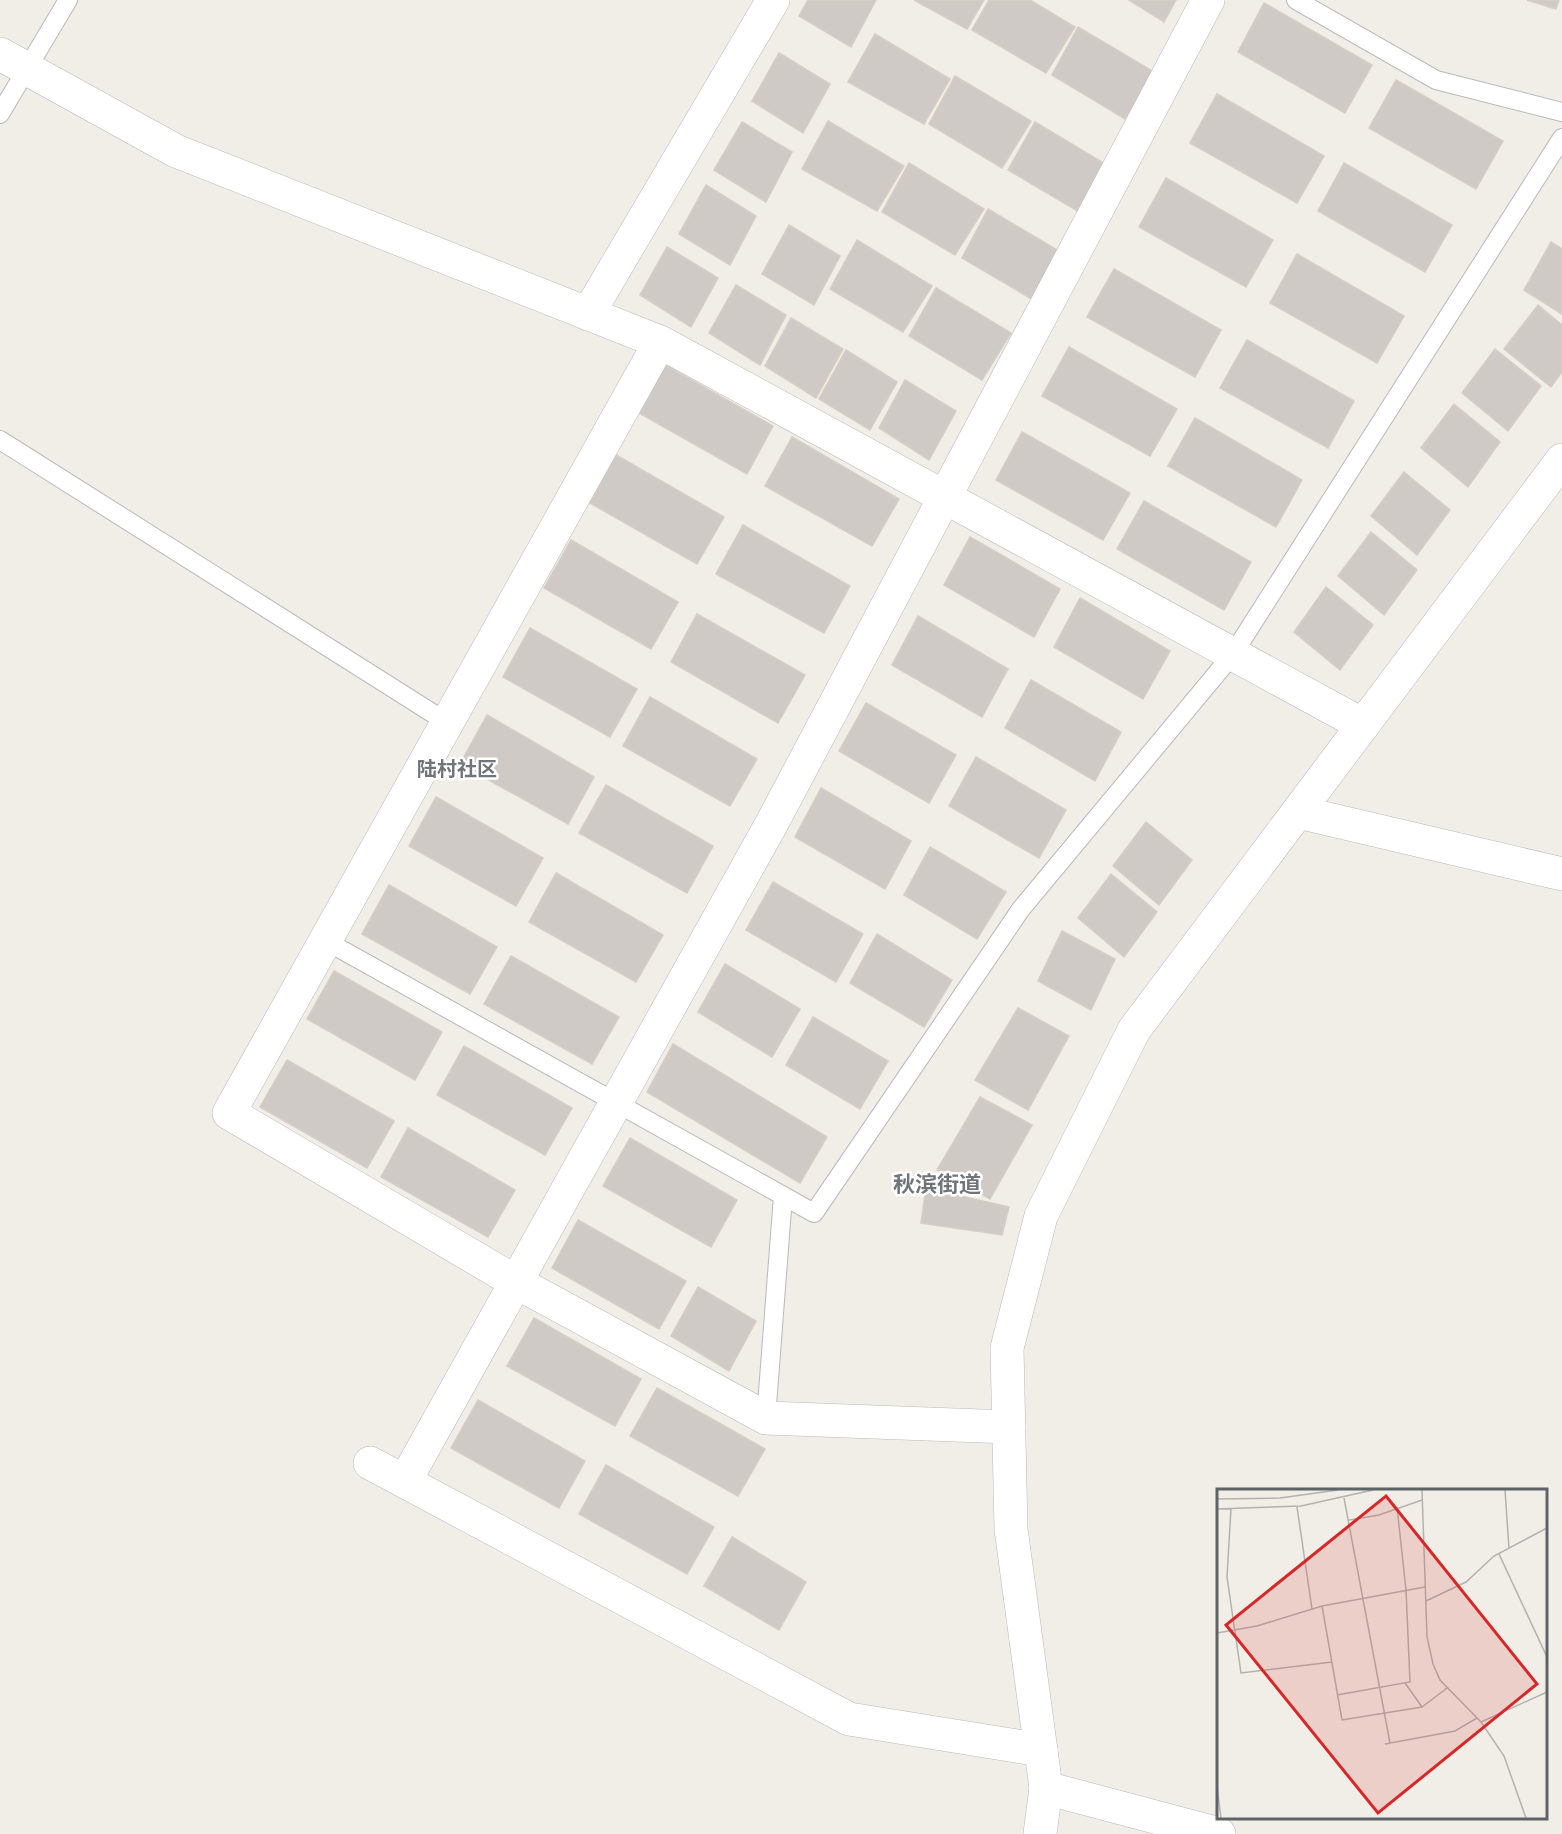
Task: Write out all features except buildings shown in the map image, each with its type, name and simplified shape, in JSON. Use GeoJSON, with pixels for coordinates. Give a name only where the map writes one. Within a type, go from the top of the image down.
{"type":"FeatureCollection","features":[{"type":"Feature","properties":{"kind":"street"},"geometry":{"type":"LineString","coordinates":[[588,314],[773,0]]}},
{"type":"Feature","properties":{"kind":"street"},"geometry":{"type":"LineString","coordinates":[[405,1481],[772,823],[1208,0]]}},
{"type":"Feature","properties":{"kind":"street"},"geometry":{"type":"LineString","coordinates":[[14,61],[176,151],[660,342],[1363,725]]}},
{"type":"Feature","properties":{"kind":"street"},"geometry":{"type":"LineString","coordinates":[[660,342],[230,1113],[516,1282],[766,1418],[1009,1426]]}},
{"type":"Feature","properties":{"kind":"street"},"geometry":{"type":"LineString","coordinates":[[1040,1834],[1046,1788],[1011,1529],[1007,1347],[1041,1216],[1134,1030],[1562,460]]}},
{"type":"Feature","properties":{"kind":"street"},"geometry":{"type":"LineString","coordinates":[[1298,812],[1562,874]]}},
{"type":"Feature","properties":{"kind":"street"},"geometry":{"type":"LineString","coordinates":[[370,1463],[849,1719],[1041,1750]]}},
{"type":"Feature","properties":{"kind":"street"},"geometry":{"type":"LineString","coordinates":[[1046,1788],[1219,1834]]}},
{"type":"Feature","properties":{"kind":"lane"},"geometry":{"type":"LineString","coordinates":[[0,114],[14,61],[68,0]]}},
{"type":"Feature","properties":{"kind":"lane"},"geometry":{"type":"LineString","coordinates":[[1296,0],[1436,80],[1562,112]]}},
{"type":"Feature","properties":{"kind":"lane"},"geometry":{"type":"LineString","coordinates":[[326,941],[814,1213],[1021,909],[1233,654],[1562,138]]}},
{"type":"Feature","properties":{"kind":"lane"},"geometry":{"type":"LineString","coordinates":[[0,440],[448,723]]}},
{"type":"Feature","properties":{"kind":"lane"},"geometry":{"type":"LineString","coordinates":[[766,1418],[783,1196]]}},
{"type":"Feature","properties":{"kind":"district","name":"陆村社区"},"geometry":{"type":"Point","coordinates":[457,769]}},
{"type":"Feature","properties":{"kind":"district","name":"秋滨街道"},"geometry":{"type":"Point","coordinates":[937,1184]}}]}
